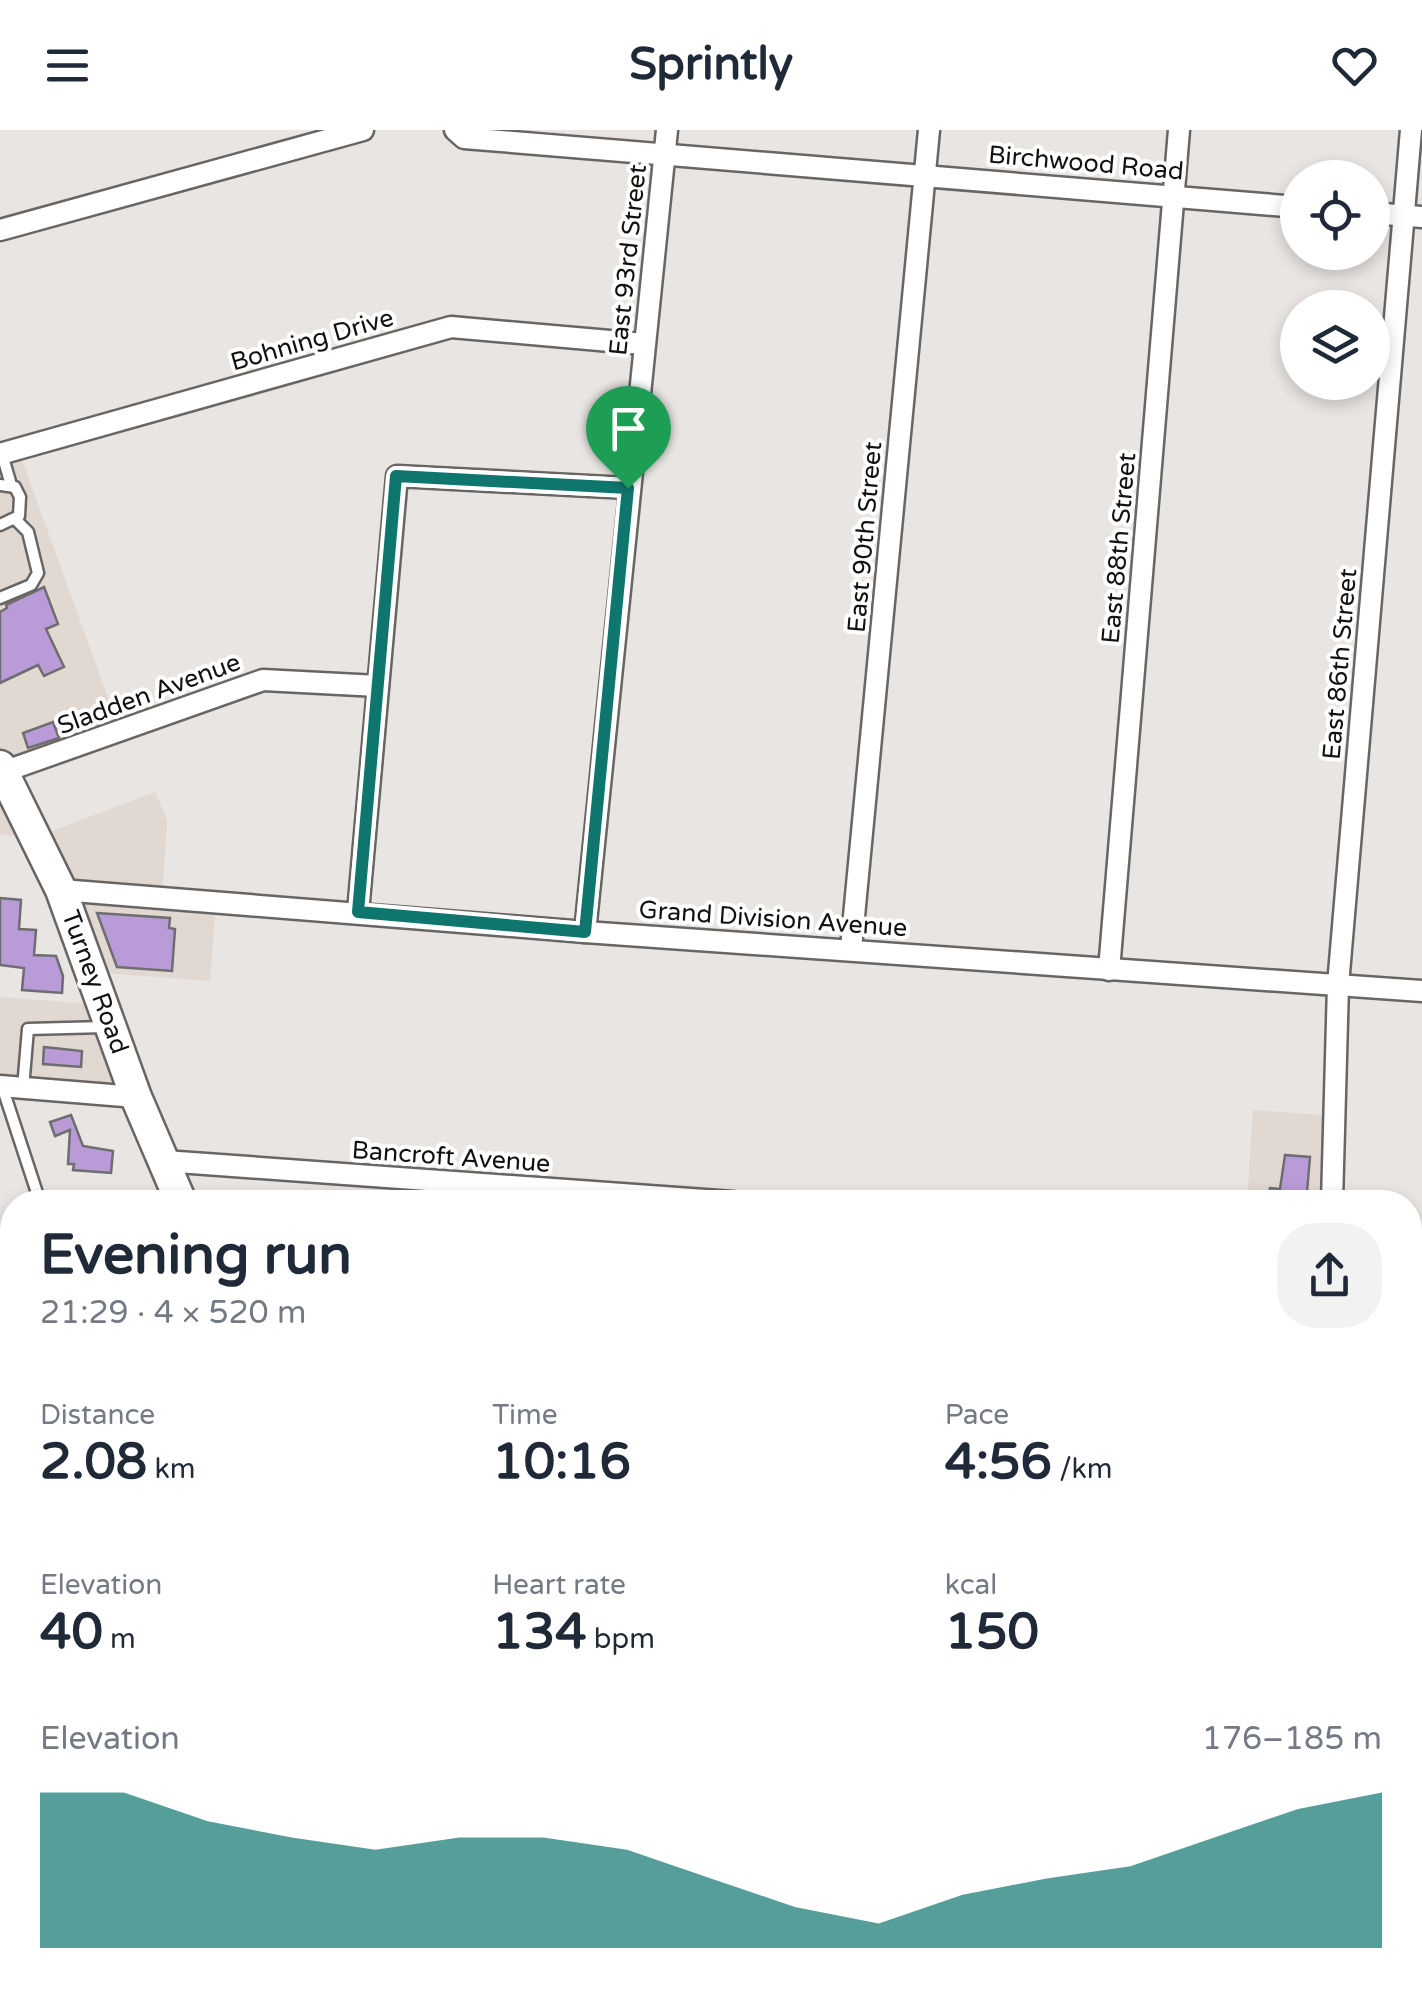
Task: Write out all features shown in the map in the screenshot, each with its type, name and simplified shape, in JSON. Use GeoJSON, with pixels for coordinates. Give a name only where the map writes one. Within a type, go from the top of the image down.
{"type":"FeatureCollection","features":[{"type":"Feature","properties":{"kind":"main road","name":"Turney Road"},"geometry":{"type":"LineString","coordinates":[[1,770],[61,890],[136,1097],[175,1190]]}},
{"type":"Feature","properties":{"kind":"street"},"geometry":{"type":"LineString","coordinates":[[0,230],[364,130]]}},
{"type":"Feature","properties":{"kind":"street","name":"Birchwood Road"},"geometry":{"type":"LineString","coordinates":[[455,130],[464,138],[1280,205]]}},
{"type":"Feature","properties":{"kind":"street","name":"East 93rd Street"},"geometry":{"type":"LineString","coordinates":[[585,932],[667,130]]}},
{"type":"Feature","properties":{"kind":"street","name":"East 90th Street"},"geometry":{"type":"LineString","coordinates":[[851,948],[929,130]]}},
{"type":"Feature","properties":{"kind":"street","name":"East 88th Street"},"geometry":{"type":"LineString","coordinates":[[1109,970],[1178,130]]}},
{"type":"Feature","properties":{"kind":"street","name":"East 86th Street"},"geometry":{"type":"LineString","coordinates":[[1332,1190],[1338,985],[1413,217],[1410,130]]}},
{"type":"Feature","properties":{"kind":"street","name":"Bohning Drive"},"geometry":{"type":"LineString","coordinates":[[1,454],[451,327],[644,344]]}},
{"type":"Feature","properties":{"kind":"street"},"geometry":{"type":"LineString","coordinates":[[358,912],[396,476],[628,488]]}},
{"type":"Feature","properties":{"kind":"street","name":"Sladden Avenue"},"geometry":{"type":"LineString","coordinates":[[1,770],[262,680],[378,686]]}},
{"type":"Feature","properties":{"kind":"street","name":"Grand Division Avenue"},"geometry":{"type":"LineString","coordinates":[[61,890],[585,932],[1422,991]]}},
{"type":"Feature","properties":{"kind":"street"},"geometry":{"type":"LineString","coordinates":[[8,1086],[136,1097]]}},
{"type":"Feature","properties":{"kind":"street","name":"Bancroft Avenue"},"geometry":{"type":"LineString","coordinates":[[164,1161],[566,1190]]}},
{"type":"Feature","properties":{"kind":"lane"},"geometry":{"type":"LineString","coordinates":[[1,454],[5,485],[18,491],[21,504],[16,519]]}},
{"type":"Feature","properties":{"kind":"lane"},"geometry":{"type":"LineString","coordinates":[[0,525],[16,519]]}},
{"type":"Feature","properties":{"kind":"lane"},"geometry":{"type":"LineString","coordinates":[[0,598],[36,580],[32,544],[25,527],[16,519]]}},
{"type":"Feature","properties":{"kind":"lane"},"geometry":{"type":"LineString","coordinates":[[37,1190],[8,1086],[28,1029],[111,1026]]}},
{"type":"Feature","properties":{"kind":"shaded area"},"geometry":{"type":"Polygon","coordinates":[[[0,448],[18,449],[120,731],[4,773],[36,837],[155,792],[167,820],[162,897],[216,901],[210,981],[91,972],[35,837],[0,835],[0,448]]]}},
{"type":"Feature","properties":{"kind":"shaded area"},"geometry":{"type":"Polygon","coordinates":[[[0,997],[103,1005],[136,1097],[0,1080],[0,997]]]}},
{"type":"Feature","properties":{"kind":"shaded area"},"geometry":{"type":"Polygon","coordinates":[[[1253,1110],[1334,1116],[1332,1190],[1248,1190],[1253,1110]]]}},
{"type":"Feature","properties":{"kind":"building"},"geometry":{"type":"Polygon","coordinates":[[[44,587],[58,624],[46,629],[64,667],[44,676],[38,665],[0,683],[0,612],[6,605],[44,587]]]}},
{"type":"Feature","properties":{"kind":"building"},"geometry":{"type":"Polygon","coordinates":[[[53,722],[59,738],[28,748],[23,733],[53,722]]]}},
{"type":"Feature","properties":{"kind":"building"},"geometry":{"type":"Polygon","coordinates":[[[0,898],[21,900],[19,929],[36,930],[34,955],[56,956],[63,976],[62,993],[22,990],[24,968],[0,965],[0,898]]]}},
{"type":"Feature","properties":{"kind":"building"},"geometry":{"type":"Polygon","coordinates":[[[97,913],[170,918],[169,928],[175,929],[172,971],[117,967],[97,913]]]}},
{"type":"Feature","properties":{"kind":"building"},"geometry":{"type":"Polygon","coordinates":[[[44,1047],[82,1051],[81,1067],[43,1064],[44,1047]]]}},
{"type":"Feature","properties":{"kind":"building"},"geometry":{"type":"Polygon","coordinates":[[[71,1115],[83,1146],[113,1151],[111,1173],[73,1170],[74,1164],[68,1164],[70,1130],[55,1136],[50,1122],[71,1115]]]}},
{"type":"Feature","properties":{"kind":"building"},"geometry":{"type":"Polygon","coordinates":[[[1285,1155],[1310,1157],[1307,1190],[1270,1190],[1280,1189],[1285,1155]]]}},
{"type":"Feature","properties":{"kind":"route"},"geometry":{"type":"LineString","coordinates":[[396,476],[628,488],[585,932],[358,912],[396,476]]}}]}
